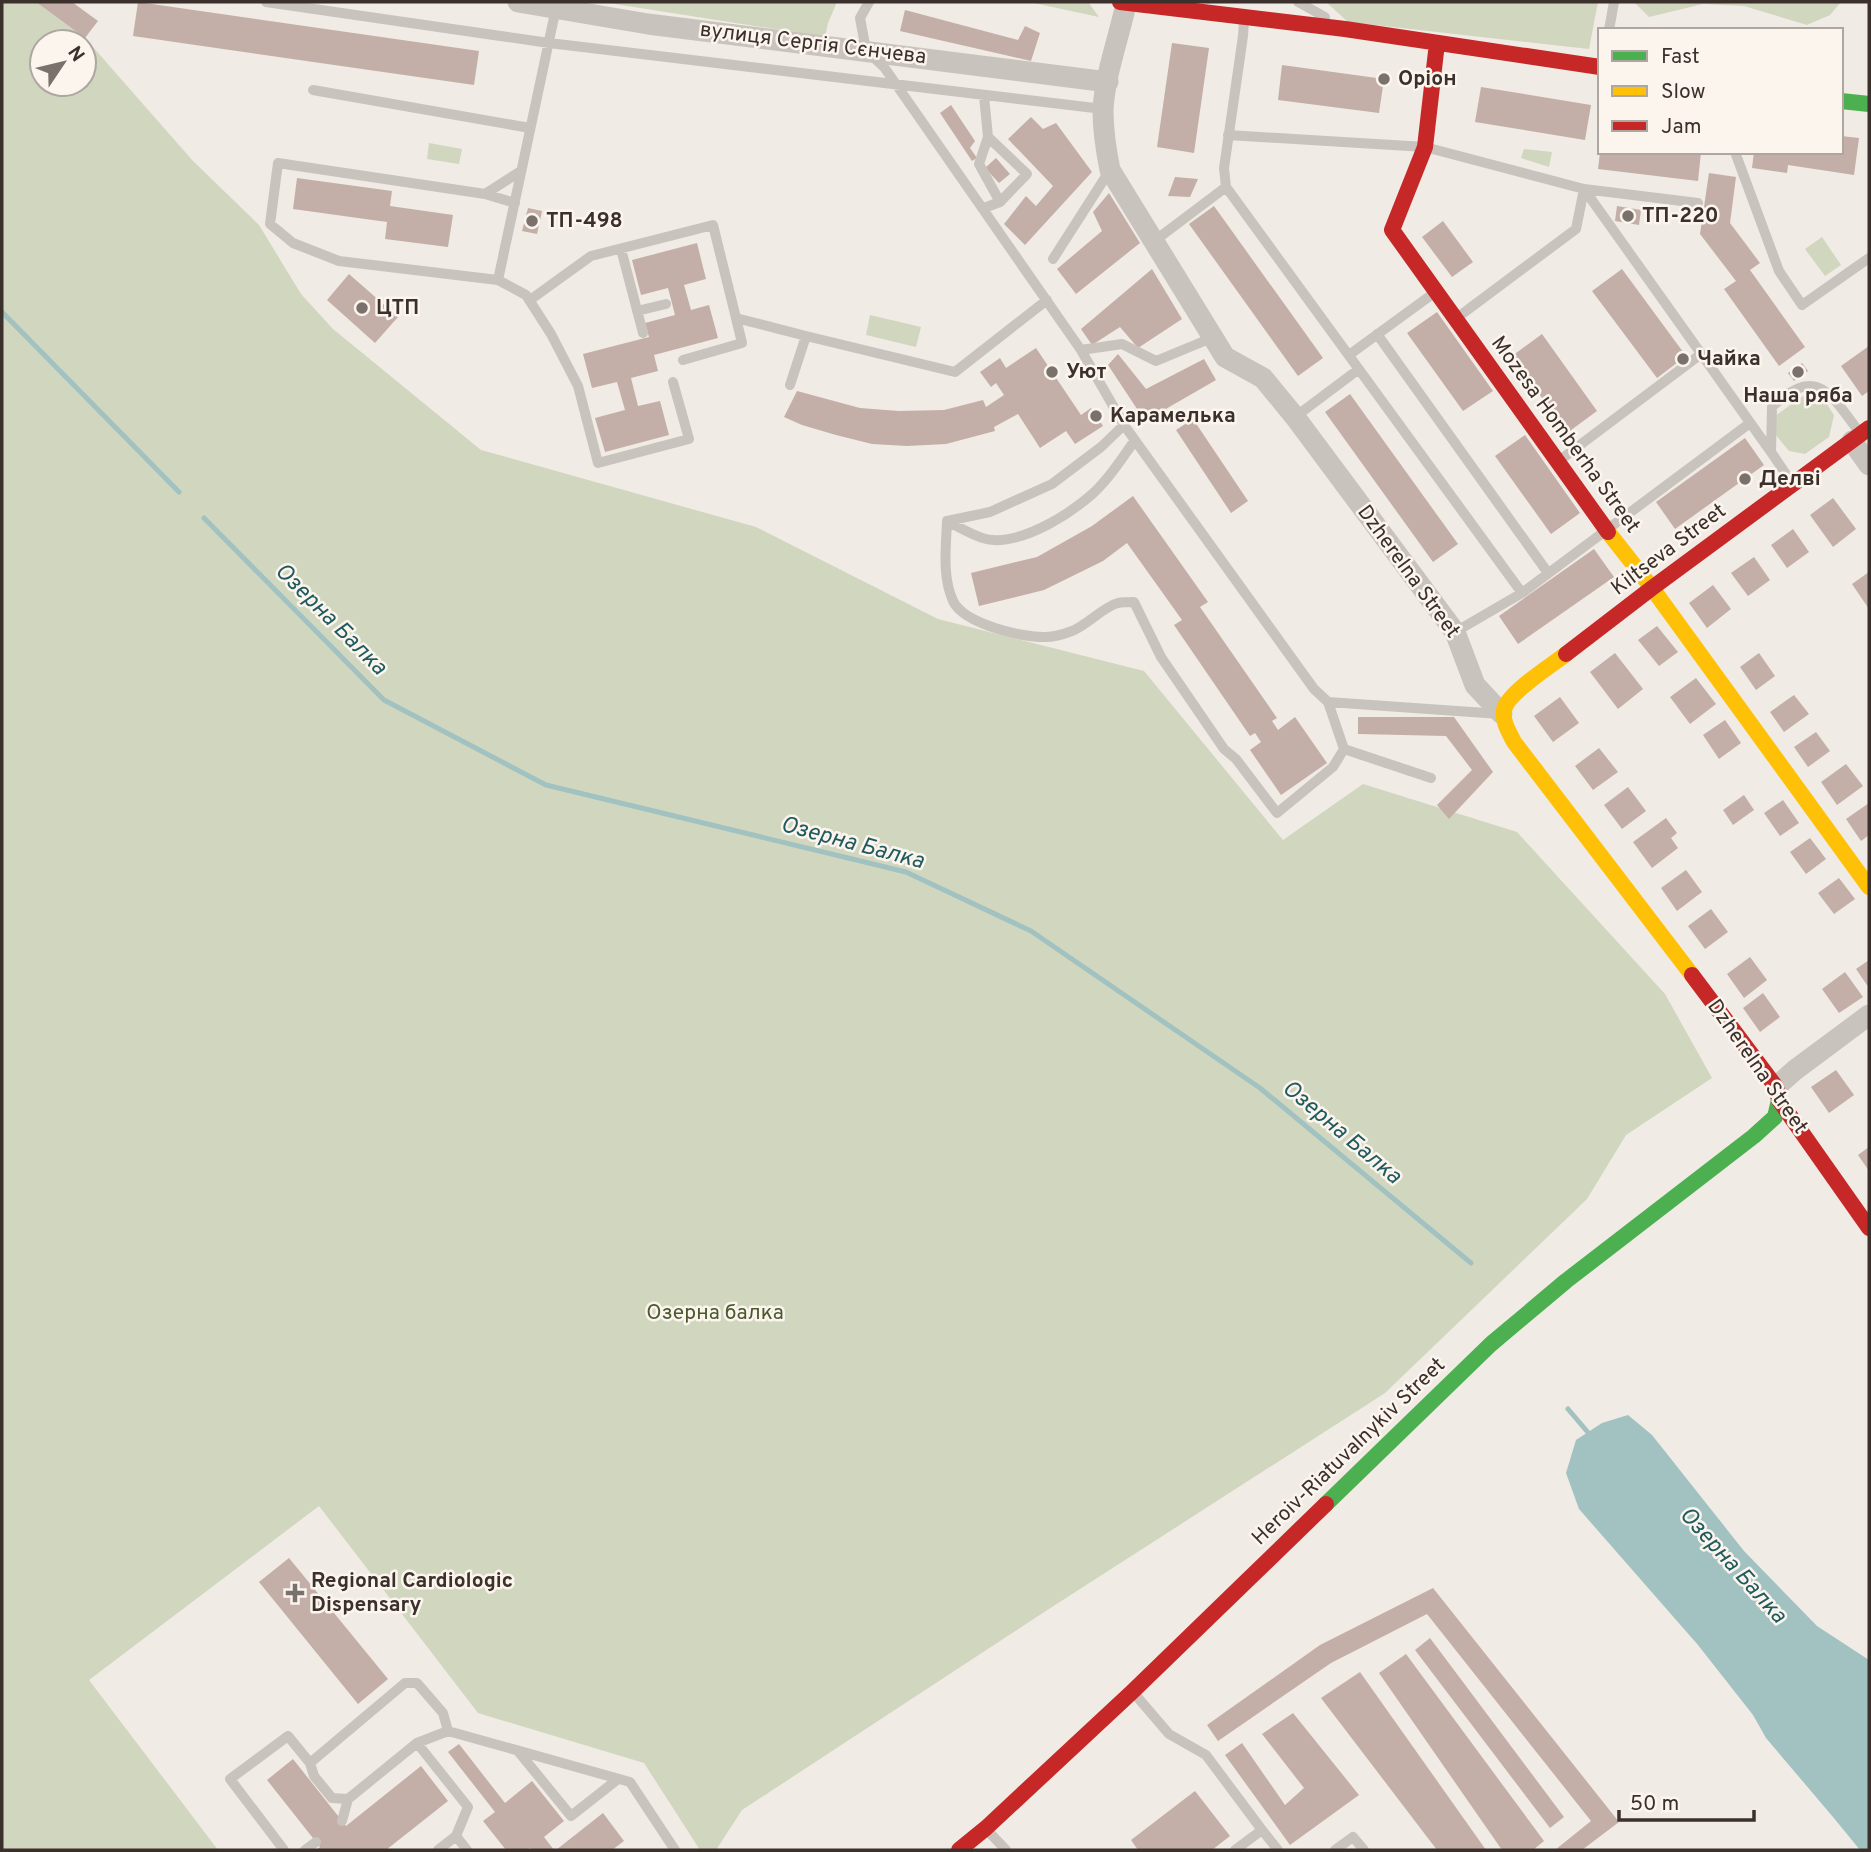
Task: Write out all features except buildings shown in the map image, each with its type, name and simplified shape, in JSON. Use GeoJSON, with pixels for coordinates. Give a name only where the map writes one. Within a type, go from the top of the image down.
{"type":"FeatureCollection","features":[{"type":"Feature","properties":{"kind":"main road"},"geometry":{"type":"LineString","coordinates":[[1123,3],[1204,7],[1244,17],[1345,29],[1598,67]]}},
{"type":"Feature","properties":{"kind":"main road","name":"Mozesa Homberha Street"},"geometry":{"type":"LineString","coordinates":[[1437,43],[1425,147],[1392,230],[1557,462],[1869,887]]}},
{"type":"Feature","properties":{"kind":"main road"},"geometry":{"type":"LineString","coordinates":[[1843,101],[1869,104]]}},
{"type":"Feature","properties":{"kind":"main road","name":"Kiltseva Street"},"geometry":{"type":"LineString","coordinates":[[1502,714],[1505,704],[1514,695],[1652,588],[1861,434]]}},
{"type":"Feature","properties":{"kind":"main road","name":"Dzherelna Street"},"geometry":{"type":"LineString","coordinates":[[1502,714],[1514,741],[1777,1093],[1869,1228]]}},
{"type":"Feature","properties":{"kind":"main road","name":"Heroiv-Riatuvalnykiv Street"},"geometry":{"type":"LineString","coordinates":[[959,1850],[1132,1692],[1491,1344],[1566,1281],[1775,1117],[1777,1093]]}},
{"type":"Feature","properties":{"kind":"street","name":"вулиця Сергія Сєнчева"},"geometry":{"type":"LineString","coordinates":[[518,2],[648,24],[1108,82]]}},
{"type":"Feature","properties":{"kind":"street","name":"Dzherelna Street"},"geometry":{"type":"LineString","coordinates":[[1123,3],[1103,109],[1104,139],[1110,170],[1226,357],[1263,378],[1295,417],[1455,632],[1475,685],[1502,714]]}},
{"type":"Feature","properties":{"kind":"street"},"geometry":{"type":"LineString","coordinates":[[1861,434],[1869,465]]}},
{"type":"Feature","properties":{"kind":"street"},"geometry":{"type":"LineString","coordinates":[[1777,1093],[1794,1070],[1869,1014]]}},
{"type":"Feature","properties":{"kind":"lane"},"geometry":{"type":"LineString","coordinates":[[266,2],[549,43],[1103,109]]}},
{"type":"Feature","properties":{"kind":"lane"},"geometry":{"type":"LineString","coordinates":[[869,2],[860,18],[866,50],[884,67],[984,208],[1081,350],[1124,425],[1314,689],[1328,702],[1344,749]]}},
{"type":"Feature","properties":{"kind":"lane"},"geometry":{"type":"LineString","coordinates":[[1298,2],[1345,29]]}},
{"type":"Feature","properties":{"kind":"lane"},"geometry":{"type":"LineString","coordinates":[[1609,28],[1614,2]]}},
{"type":"Feature","properties":{"kind":"lane"},"geometry":{"type":"LineString","coordinates":[[498,280],[556,8]]}},
{"type":"Feature","properties":{"kind":"lane"},"geometry":{"type":"LineString","coordinates":[[1244,17],[1224,167],[1226,187],[1522,593]]}},
{"type":"Feature","properties":{"kind":"lane"},"geometry":{"type":"LineString","coordinates":[[313,90],[530,128]]}},
{"type":"Feature","properties":{"kind":"lane"},"geometry":{"type":"LineString","coordinates":[[984,96],[988,137],[979,164],[1000,202]]}},
{"type":"Feature","properties":{"kind":"lane"},"geometry":{"type":"LineString","coordinates":[[1228,135],[1425,147],[1584,188],[1698,203]]}},
{"type":"Feature","properties":{"kind":"lane"},"geometry":{"type":"LineString","coordinates":[[984,208],[1000,202],[1027,174],[988,137]]}},
{"type":"Feature","properties":{"kind":"lane"},"geometry":{"type":"LineString","coordinates":[[1736,154],[1780,271],[1802,305],[1869,258]]}},
{"type":"Feature","properties":{"kind":"lane"},"geometry":{"type":"LineString","coordinates":[[514,203],[485,194],[278,163],[270,224],[293,243],[339,261],[498,280],[526,295],[551,334],[578,386],[598,463],[689,439],[673,382]]}},
{"type":"Feature","properties":{"kind":"lane"},"geometry":{"type":"LineString","coordinates":[[1053,259],[1110,170]]}},
{"type":"Feature","properties":{"kind":"lane"},"geometry":{"type":"LineString","coordinates":[[485,194],[521,171]]}},
{"type":"Feature","properties":{"kind":"lane"},"geometry":{"type":"LineString","coordinates":[[1153,242],[1226,187]]}},
{"type":"Feature","properties":{"kind":"lane"},"geometry":{"type":"LineString","coordinates":[[1455,318],[1576,229],[1584,188]]}},
{"type":"Feature","properties":{"kind":"lane"},"geometry":{"type":"LineString","coordinates":[[1584,188],[1793,485]]}},
{"type":"Feature","properties":{"kind":"lane"},"geometry":{"type":"LineString","coordinates":[[530,300],[592,256],[713,225],[742,343],[683,360]]}},
{"type":"Feature","properties":{"kind":"lane"},"geometry":{"type":"LineString","coordinates":[[621,249],[643,333]]}},
{"type":"Feature","properties":{"kind":"lane"},"geometry":{"type":"LineString","coordinates":[[1349,355],[1436,291]]}},
{"type":"Feature","properties":{"kind":"lane"},"geometry":{"type":"LineString","coordinates":[[736,318],[955,372],[1047,300]]}},
{"type":"Feature","properties":{"kind":"lane"},"geometry":{"type":"LineString","coordinates":[[637,311],[666,304]]}},
{"type":"Feature","properties":{"kind":"lane"},"geometry":{"type":"LineString","coordinates":[[1377,334],[1548,573]]}},
{"type":"Feature","properties":{"kind":"lane"},"geometry":{"type":"LineString","coordinates":[[790,385],[806,336]]}},
{"type":"Feature","properties":{"kind":"lane"},"geometry":{"type":"LineString","coordinates":[[1081,350],[1122,344],[1156,361],[1214,337]]}},
{"type":"Feature","properties":{"kind":"lane"},"geometry":{"type":"LineString","coordinates":[[1557,462],[1701,354]]}},
{"type":"Feature","properties":{"kind":"lane"},"geometry":{"type":"LineString","coordinates":[[1295,417],[1359,369]]}},
{"type":"Feature","properties":{"kind":"lane"},"geometry":{"type":"LineString","coordinates":[[1771,452],[1772,407],[1783,397],[1804,386],[1821,387],[1837,402],[1861,434]]}},
{"type":"Feature","properties":{"kind":"lane"},"geometry":{"type":"LineString","coordinates":[[1455,632],[1522,593],[1751,423]]}},
{"type":"Feature","properties":{"kind":"lane"},"geometry":{"type":"LineString","coordinates":[[947,521],[990,512],[1052,484],[1101,447],[1124,425]]}},
{"type":"Feature","properties":{"kind":"lane"},"geometry":{"type":"LineString","coordinates":[[947,521],[986,539],[1007,540],[1035,530],[1070,512],[1103,484],[1135,440]]}},
{"type":"Feature","properties":{"kind":"lane"},"geometry":{"type":"LineString","coordinates":[[947,521],[945,567],[954,602],[971,618],[1026,636],[1048,637],[1073,631],[1115,604],[1134,602],[1161,657],[1224,749],[1236,759],[1277,813],[1333,767],[1344,749]]}},
{"type":"Feature","properties":{"kind":"lane"},"geometry":{"type":"LineString","coordinates":[[1328,702],[1502,714]]}},
{"type":"Feature","properties":{"kind":"lane"},"geometry":{"type":"LineString","coordinates":[[1344,749],[1431,778]]}},
{"type":"Feature","properties":{"kind":"lane"},"geometry":{"type":"LineString","coordinates":[[310,1763],[405,1683],[417,1683],[443,1713],[448,1731]]}},
{"type":"Feature","properties":{"kind":"lane"},"geometry":{"type":"LineString","coordinates":[[1132,1692],[1170,1734],[1206,1755],[1278,1850]]}},
{"type":"Feature","properties":{"kind":"lane"},"geometry":{"type":"LineString","coordinates":[[342,1821],[348,1799],[417,1743],[448,1731],[631,1782],[675,1850]]}},
{"type":"Feature","properties":{"kind":"lane"},"geometry":{"type":"LineString","coordinates":[[284,1850],[230,1779],[288,1736],[310,1763],[314,1776],[332,1798],[348,1799]]}},
{"type":"Feature","properties":{"kind":"lane"},"geometry":{"type":"LineString","coordinates":[[417,1743],[468,1807],[456,1836],[438,1850]]}},
{"type":"Feature","properties":{"kind":"lane"},"geometry":{"type":"LineString","coordinates":[[518,1751],[571,1816],[618,1779]]}},
{"type":"Feature","properties":{"kind":"lane"},"geometry":{"type":"LineString","coordinates":[[986,1828],[1006,1850]]}},
{"type":"Feature","properties":{"kind":"lane"},"geometry":{"type":"LineString","coordinates":[[1234,1850],[1262,1830]]}},
{"type":"Feature","properties":{"kind":"lane"},"geometry":{"type":"LineString","coordinates":[[456,1836],[467,1850]]}},
{"type":"Feature","properties":{"kind":"lane"},"geometry":{"type":"LineString","coordinates":[[1335,1850],[1353,1837],[1364,1850]]}},
{"type":"Feature","properties":{"kind":"lane"},"geometry":{"type":"LineString","coordinates":[[305,1850],[316,1842]]}},
{"type":"Feature","properties":{"kind":"green space","name":"Озерна балка"},"geometry":{"type":"Polygon","coordinates":[[[2,2],[36,2],[71,28],[28,28],[28,98],[98,98],[98,53],[193,161],[259,225],[301,294],[333,329],[481,450],[756,527],[938,619],[1144,671],[1283,840],[1363,784],[1517,832],[1665,994],[1712,1078],[1626,1135],[1587,1199],[1385,1393],[742,1810],[716,1850],[700,1850],[644,1763],[478,1713],[319,1506],[89,1680],[218,1850],[2,1850],[2,2]]]}},
{"type":"Feature","properties":{"kind":"green space"},"geometry":{"type":"Polygon","coordinates":[[[602,2],[837,2],[825,37],[602,2]]]}},
{"type":"Feature","properties":{"kind":"green space"},"geometry":{"type":"Polygon","coordinates":[[[1029,2],[1088,2],[1099,17],[1029,2]]]}},
{"type":"Feature","properties":{"kind":"green space"},"geometry":{"type":"Polygon","coordinates":[[[1326,2],[1598,2],[1589,49],[1348,22],[1326,2]]]}},
{"type":"Feature","properties":{"kind":"green space"},"geometry":{"type":"Polygon","coordinates":[[[1634,2],[1841,2],[1830,15],[1807,25],[1744,6],[1703,4],[1649,17],[1634,2]]]}},
{"type":"Feature","properties":{"kind":"green space"},"geometry":{"type":"Polygon","coordinates":[[[429,143],[462,149],[459,164],[427,159],[429,143]]]}},
{"type":"Feature","properties":{"kind":"green space"},"geometry":{"type":"Polygon","coordinates":[[[1524,149],[1552,152],[1549,167],[1521,158],[1524,149]]]}},
{"type":"Feature","properties":{"kind":"green space"},"geometry":{"type":"Polygon","coordinates":[[[1822,237],[1841,265],[1825,276],[1805,249],[1822,237]]]}},
{"type":"Feature","properties":{"kind":"green space"},"geometry":{"type":"Polygon","coordinates":[[[870,315],[921,327],[916,347],[866,335],[870,315]]]}},
{"type":"Feature","properties":{"kind":"green space"},"geometry":{"type":"Polygon","coordinates":[[[1803,396],[1824,400],[1834,415],[1829,437],[1805,454],[1789,451],[1775,434],[1775,416],[1803,396]]]}},
{"type":"Feature","properties":{"kind":"water"},"geometry":{"type":"Polygon","coordinates":[[[1628,1415],[1652,1435],[1744,1551],[1817,1626],[1869,1660],[1869,1850],[1860,1850],[1766,1738],[1753,1715],[1698,1645],[1579,1509],[1566,1473],[1576,1440],[1602,1423],[1628,1415]]]}},
{"type":"Feature","properties":{"kind":"waterway","name":"Озерна Балка"},"geometry":{"type":"LineString","coordinates":[[2,312],[179,492]]}},
{"type":"Feature","properties":{"kind":"waterway","name":"Озерна Балка"},"geometry":{"type":"LineString","coordinates":[[204,518],[384,700],[546,785],[906,872],[1031,931],[1260,1088],[1471,1263]]}},
{"type":"Feature","properties":{"kind":"waterway","name":"Озерна Балка"},"geometry":{"type":"LineString","coordinates":[[1568,1409],[1591,1436]]}},
{"type":"Feature","properties":{"kind":"traffic: fast"},"geometry":{"type":"LineString","coordinates":[[1843,101],[1869,104]]}},
{"type":"Feature","properties":{"kind":"traffic: fast"},"geometry":{"type":"LineString","coordinates":[[1326,1504],[1491,1344],[1566,1281],[1754,1136],[1775,1117],[1779,1100]]}},
{"type":"Feature","properties":{"kind":"traffic: slow"},"geometry":{"type":"LineString","coordinates":[[1608,532],[1652,588],[1869,887]]}},
{"type":"Feature","properties":{"kind":"traffic: slow"},"geometry":{"type":"LineString","coordinates":[[1566,654],[1531,680],[1507,703],[1504,710],[1506,726],[1514,742],[1692,975]]}},
{"type":"Feature","properties":{"kind":"traffic: jam"},"geometry":{"type":"LineString","coordinates":[[1120,2],[1345,29],[1598,67]]}},
{"type":"Feature","properties":{"kind":"traffic: jam"},"geometry":{"type":"LineString","coordinates":[[1437,43],[1425,147],[1392,230],[1608,532]]}},
{"type":"Feature","properties":{"kind":"traffic: jam"},"geometry":{"type":"LineString","coordinates":[[1566,654],[1869,428]]}},
{"type":"Feature","properties":{"kind":"traffic: jam"},"geometry":{"type":"LineString","coordinates":[[1692,975],[1776,1087],[1779,1100],[1869,1228]]}},
{"type":"Feature","properties":{"kind":"traffic: jam"},"geometry":{"type":"LineString","coordinates":[[959,1850],[1132,1692],[1326,1504]]}},
{"type":"Feature","properties":{"kind":"place","name":"Оріон"},"geometry":{"type":"Point","coordinates":[1384,79]}},
{"type":"Feature","properties":{"kind":"place","name":"ТП-220"},"geometry":{"type":"Point","coordinates":[1628,216]}},
{"type":"Feature","properties":{"kind":"place","name":"ТП-498"},"geometry":{"type":"Point","coordinates":[532,221]}},
{"type":"Feature","properties":{"kind":"place","name":"ЦТП"},"geometry":{"type":"Point","coordinates":[362,308]}},
{"type":"Feature","properties":{"kind":"place","name":"Чайка"},"geometry":{"type":"Point","coordinates":[1683,359]}},
{"type":"Feature","properties":{"kind":"place","name":"Уют"},"geometry":{"type":"Point","coordinates":[1052,372]}},
{"type":"Feature","properties":{"kind":"place","name":"Наша ряба"},"geometry":{"type":"Point","coordinates":[1798,372]}},
{"type":"Feature","properties":{"kind":"place","name":"Карамелька"},"geometry":{"type":"Point","coordinates":[1096,416]}},
{"type":"Feature","properties":{"kind":"place","name":"Делві"},"geometry":{"type":"Point","coordinates":[1745,479]}},
{"type":"Feature","properties":{"kind":"place","name":"Regional Cardiologic Dispensary"},"geometry":{"type":"Point","coordinates":[295,1593]}}]}
